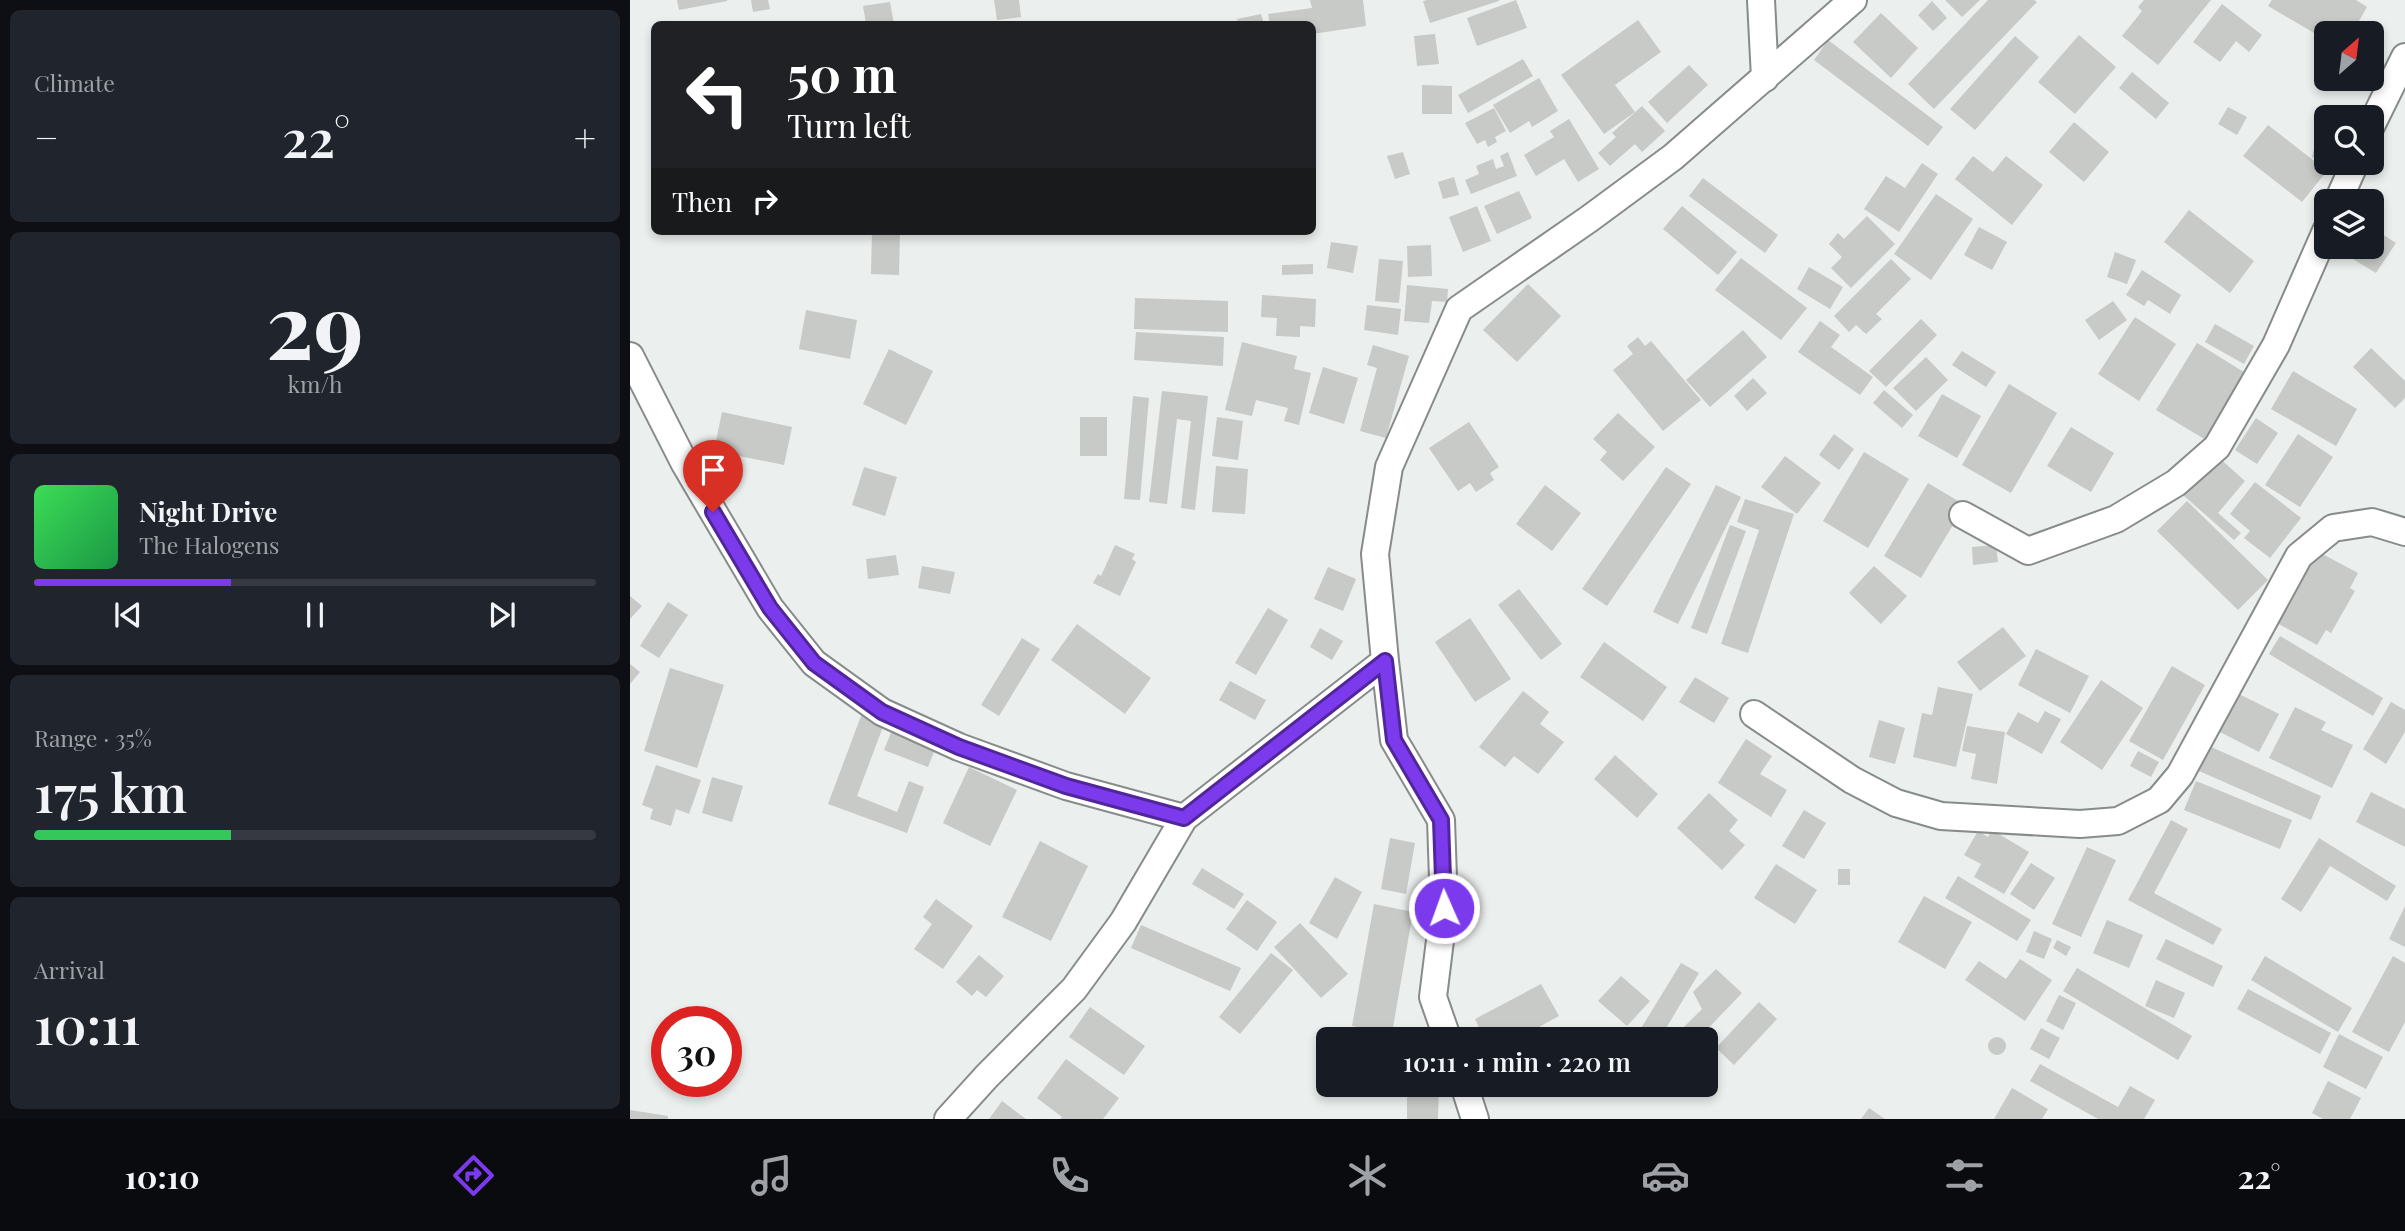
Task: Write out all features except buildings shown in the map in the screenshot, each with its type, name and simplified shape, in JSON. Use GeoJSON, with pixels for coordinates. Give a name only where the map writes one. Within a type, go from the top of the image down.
{"type":"FeatureCollection","features":[{"type":"Feature","properties":{"kind":"street"},"geometry":{"type":"LineString","coordinates":[[1761,0],[1765,78]]}},
{"type":"Feature","properties":{"kind":"street"},"geometry":{"type":"LineString","coordinates":[[1443,1027],[1433,997],[1444,908],[1441,820],[1394,740],[1385,661],[1375,554],[1389,467],[1459,309],[1590,219],[1673,157],[1853,0]]}},
{"type":"Feature","properties":{"kind":"street"},"geometry":{"type":"LineString","coordinates":[[2381,105],[2405,57]]}},
{"type":"Feature","properties":{"kind":"street"},"geometry":{"type":"LineString","coordinates":[[1963,514],[2028,551],[2116,519],[2176,483],[2217,447],[2276,345],[2314,258]]}},
{"type":"Feature","properties":{"kind":"street"},"geometry":{"type":"LineString","coordinates":[[630,356],[685,464],[770,608],[814,663],[882,712],[959,747],[1066,786],[1184,818]]}},
{"type":"Feature","properties":{"kind":"street"},"geometry":{"type":"LineString","coordinates":[[1754,713],[1852,780],[1896,803],[1941,816],[2080,824],[2118,821],[2159,800],[2180,775],[2299,556],[2333,528],[2372,522],[2405,532]]}},
{"type":"Feature","properties":{"kind":"street"},"geometry":{"type":"LineString","coordinates":[[948,1119],[1074,989],[1123,922],[1184,818],[1385,661]]}},
{"type":"Feature","properties":{"kind":"street"},"geometry":{"type":"LineString","coordinates":[[1468,1097],[1475,1119]]}},
{"type":"Feature","properties":{"kind":"route"},"geometry":{"type":"LineString","coordinates":[[713,512],[770,608],[814,663],[882,712],[959,747],[1066,786],[1184,818],[1385,661],[1394,740],[1441,820],[1444,908]]}}]}
